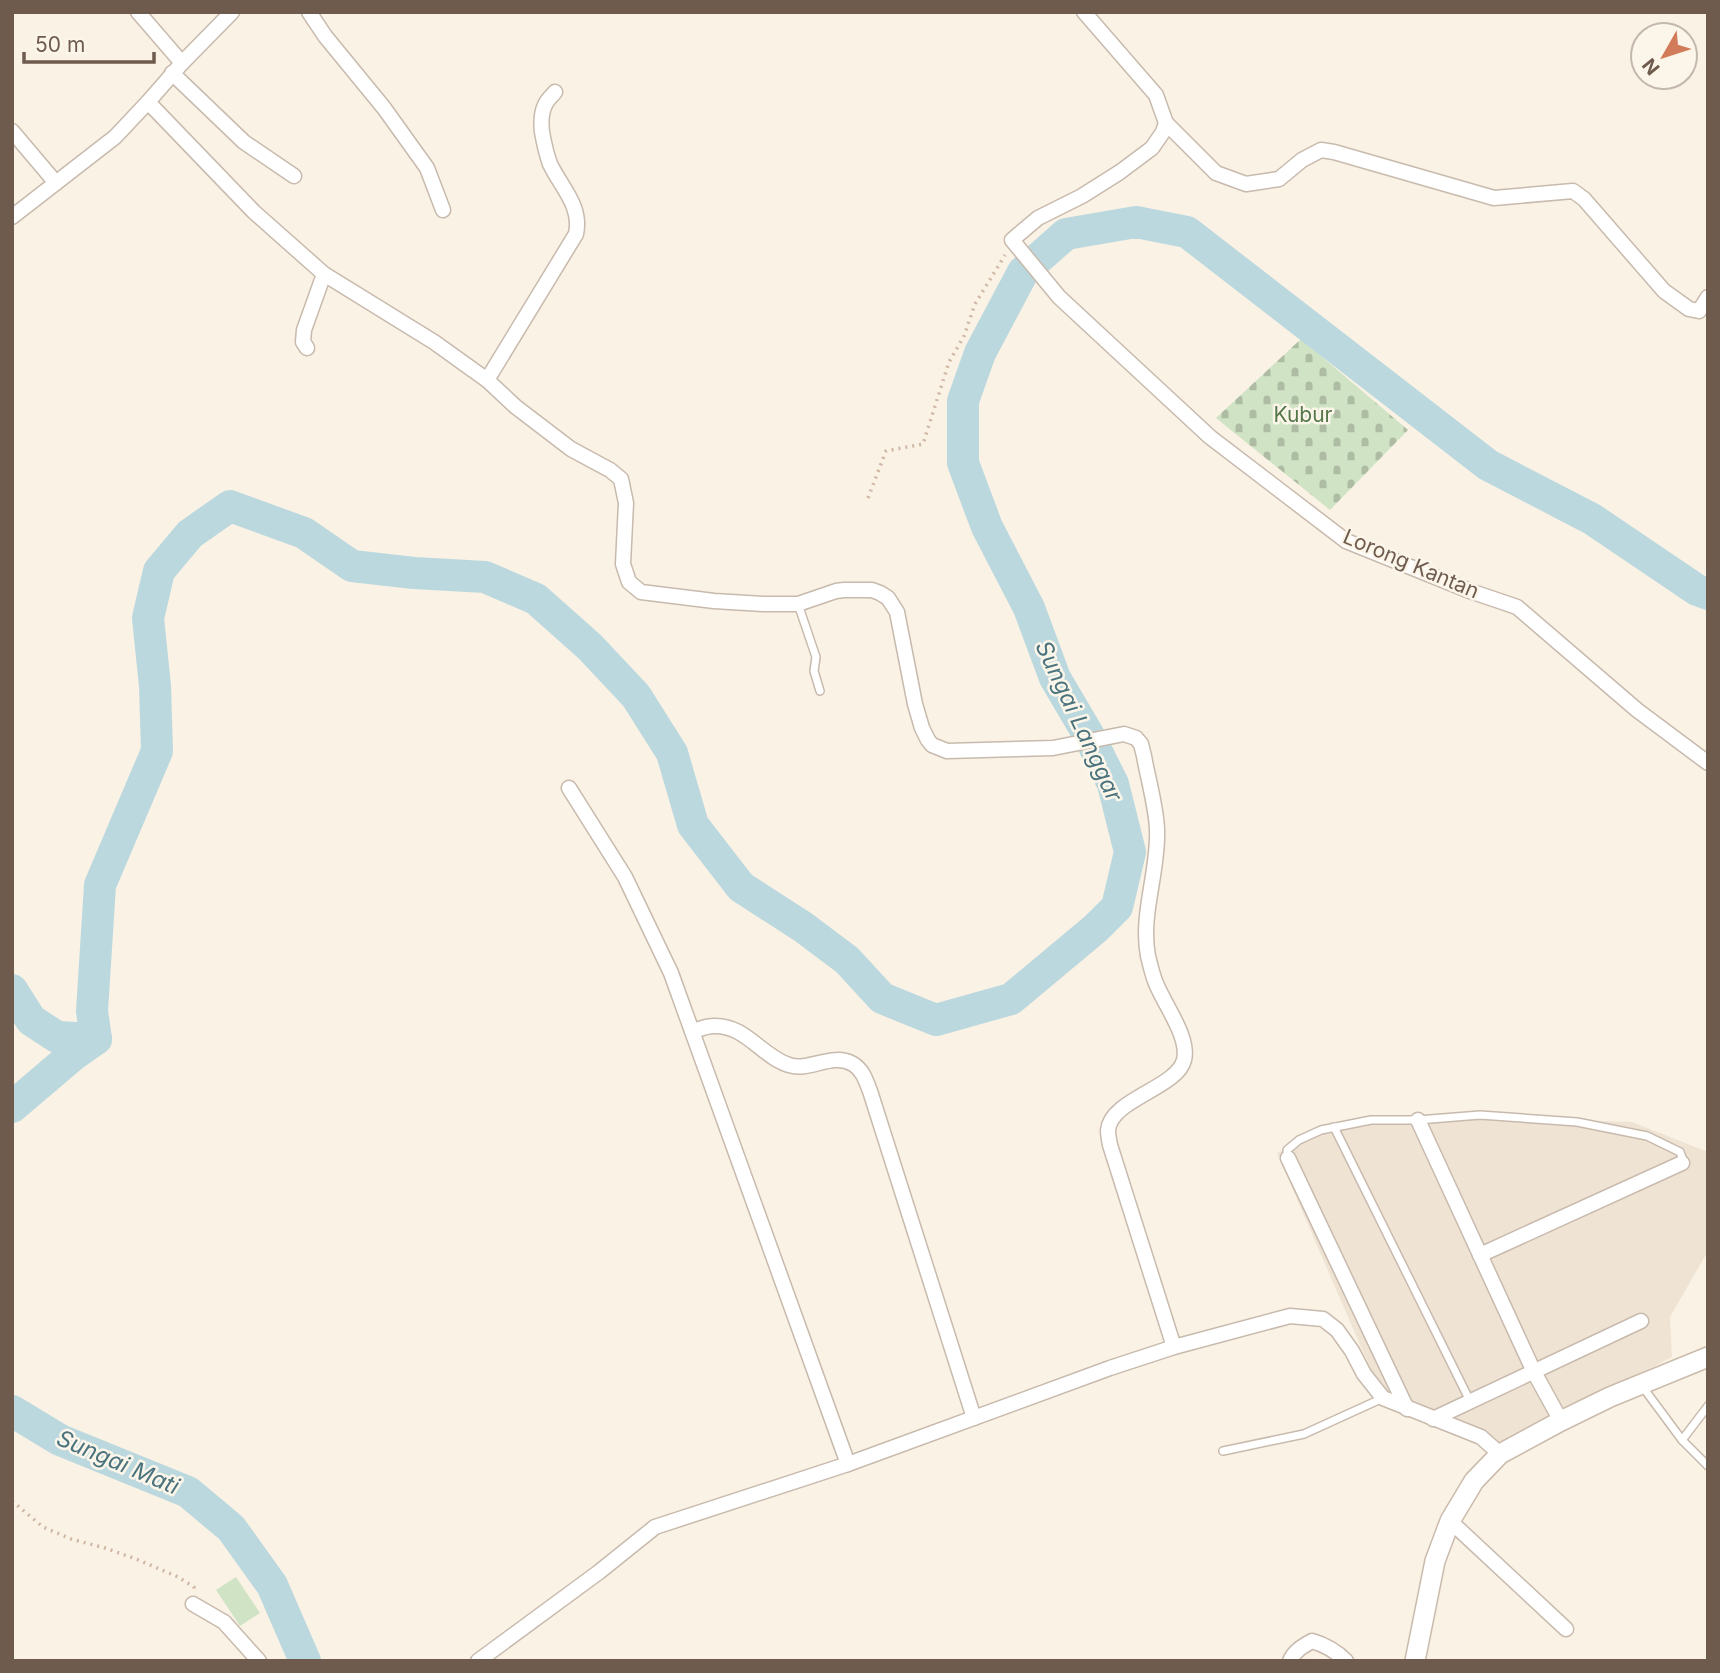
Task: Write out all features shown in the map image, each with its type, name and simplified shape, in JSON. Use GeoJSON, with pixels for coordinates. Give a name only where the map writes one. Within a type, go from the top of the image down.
{"type":"FeatureCollection","features":[{"type":"Feature","properties":{"kind":"main road"},"geometry":{"type":"LineString","coordinates":[[1415,1661],[1435,1561],[1450,1521],[1474,1481],[1500,1454],[1561,1421],[1708,1357]]}},
{"type":"Feature","properties":{"kind":"street"},"geometry":{"type":"LineString","coordinates":[[138,12],[177,68],[244,142],[294,176]]}},
{"type":"Feature","properties":{"kind":"street"},"geometry":{"type":"LineString","coordinates":[[12,216],[115,136],[232,12]]}},
{"type":"Feature","properties":{"kind":"street"},"geometry":{"type":"LineString","coordinates":[[309,12],[427,168],[443,210]]}},
{"type":"Feature","properties":{"kind":"street"},"geometry":{"type":"LineString","coordinates":[[1084,12],[1156,95],[1166,123],[1216,173],[1246,184],[1279,179],[1302,160],[1321,150],[1494,198],[1573,191],[1584,199],[1664,291],[1689,309],[1699,311],[1708,297]]}},
{"type":"Feature","properties":{"kind":"street"},"geometry":{"type":"LineString","coordinates":[[486,380],[576,234],[578,226],[574,207],[545,150],[541,122],[544,106],[555,92]]}},
{"type":"Feature","properties":{"kind":"street"},"geometry":{"type":"LineString","coordinates":[[148,102],[254,212],[324,274],[434,342],[571,449],[621,479],[626,503],[623,564],[629,582],[641,592],[714,601],[798,604],[836,591],[872,590],[888,598],[897,612],[922,728],[928,740],[938,748],[947,751],[1053,748],[1124,734],[1136,738],[1141,744],[1157,829],[1146,933],[1148,955],[1155,981],[1184,1040],[1185,1058],[1180,1068],[1170,1077],[1118,1111],[1108,1130],[1110,1145],[1174,1347]]}},
{"type":"Feature","properties":{"kind":"street"},"geometry":{"type":"LineString","coordinates":[[1016,245],[1038,218],[1082,196],[1152,148],[1166,123]]}},
{"type":"Feature","properties":{"kind":"street"},"geometry":{"type":"LineString","coordinates":[[12,131],[56,183]]}},
{"type":"Feature","properties":{"kind":"street","name":"Lorong Kantan"},"geometry":{"type":"LineString","coordinates":[[1016,245],[1059,298],[1210,437],[1346,541],[1469,591],[1517,607],[1637,710],[1708,763]]}},
{"type":"Feature","properties":{"kind":"street"},"geometry":{"type":"LineString","coordinates":[[307,348],[303,342],[304,330],[324,274]]}},
{"type":"Feature","properties":{"kind":"street"},"geometry":{"type":"LineString","coordinates":[[569,788],[625,877],[671,973],[848,1464]]}},
{"type":"Feature","properties":{"kind":"street"},"geometry":{"type":"LineString","coordinates":[[692,1031],[714,1026],[737,1031],[777,1061],[793,1067],[841,1059],[862,1072],[974,1418]]}},
{"type":"Feature","properties":{"kind":"street"},"geometry":{"type":"LineString","coordinates":[[1418,1120],[1534,1372],[1561,1421]]}},
{"type":"Feature","properties":{"kind":"street"},"geometry":{"type":"LineString","coordinates":[[1288,1158],[1407,1409]]}},
{"type":"Feature","properties":{"kind":"street"},"geometry":{"type":"LineString","coordinates":[[1480,1255],[1682,1163]]}},
{"type":"Feature","properties":{"kind":"street"},"geometry":{"type":"LineString","coordinates":[[478,1661],[655,1527],[848,1464],[1110,1368],[1174,1347],[1290,1316],[1322,1319],[1336,1331],[1383,1398],[1481,1437],[1500,1454]]}},
{"type":"Feature","properties":{"kind":"street"},"geometry":{"type":"LineString","coordinates":[[1433,1419],[1641,1321]]}},
{"type":"Feature","properties":{"kind":"street"},"geometry":{"type":"LineString","coordinates":[[1450,1521],[1566,1629]]}},
{"type":"Feature","properties":{"kind":"street"},"geometry":{"type":"LineString","coordinates":[[192,1604],[223,1622],[259,1661]]}},
{"type":"Feature","properties":{"kind":"street"},"geometry":{"type":"LineString","coordinates":[[1290,1661],[1292,1655],[1312,1641],[1325,1645],[1346,1661]]}},
{"type":"Feature","properties":{"kind":"lane"},"geometry":{"type":"LineString","coordinates":[[798,604],[816,657],[814,671],[821,691]]}},
{"type":"Feature","properties":{"kind":"lane"},"geometry":{"type":"LineString","coordinates":[[1288,1158],[1287,1150],[1293,1144],[1334,1126],[1371,1120],[1418,1120],[1480,1115],[1577,1122],[1647,1136],[1679,1152],[1682,1163]]}},
{"type":"Feature","properties":{"kind":"lane"},"geometry":{"type":"LineString","coordinates":[[1334,1126],[1470,1401]]}},
{"type":"Feature","properties":{"kind":"lane"},"geometry":{"type":"LineString","coordinates":[[1641,1384],[1682,1440],[1708,1466]]}},
{"type":"Feature","properties":{"kind":"lane"},"geometry":{"type":"LineString","coordinates":[[1223,1451],[1304,1434],[1383,1398]]}},
{"type":"Feature","properties":{"kind":"lane"},"geometry":{"type":"LineString","coordinates":[[1682,1440],[1708,1406]]}},
{"type":"Feature","properties":{"kind":"path"},"geometry":{"type":"LineString","coordinates":[[869,498],[886,451],[923,444],[949,362],[964,336],[975,304],[1016,245]]}},
{"type":"Feature","properties":{"kind":"path"},"geometry":{"type":"LineString","coordinates":[[12,1502],[43,1527],[178,1577],[194,1587],[192,1604]]}},
{"type":"Feature","properties":{"kind":"shaded area"},"geometry":{"type":"Polygon","coordinates":[[[1421,1115],[1632,1122],[1708,1152],[1708,1251],[1670,1317],[1672,1357],[1506,1444],[1481,1437],[1383,1398],[1277,1153],[1344,1124],[1421,1115]]]}},
{"type":"Feature","properties":{"kind":"green space","name":"Kubur"},"geometry":{"type":"Polygon","coordinates":[[[1301,339],[1408,430],[1330,510],[1216,418],[1301,339]]]}},
{"type":"Feature","properties":{"kind":"green space"},"geometry":{"type":"Polygon","coordinates":[[[236,1577],[260,1613],[240,1626],[216,1590],[236,1577]]]}},
{"type":"Feature","properties":{"kind":"waterway","name":"Sungai Langgar"},"geometry":{"type":"LineString","coordinates":[[12,1107],[96,1039],[92,1011],[100,885],[157,751],[155,686],[148,618],[159,571],[190,534],[230,506],[304,533],[352,566],[485,577],[536,599],[590,647],[636,696],[672,753],[693,825],[741,887],[803,927],[847,960],[882,998],[936,1020],[1011,999],[1117,907],[1130,852],[1113,784],[1055,678],[1029,608],[987,527],[963,463],[963,401],[980,353],[1023,272],[1066,234],[1136,222],[1187,232],[1488,465],[1592,519],[1697,590],[1708,594]]}},
{"type":"Feature","properties":{"kind":"waterway"},"geometry":{"type":"LineString","coordinates":[[12,990],[31,1020],[57,1037],[96,1039]]}},
{"type":"Feature","properties":{"kind":"waterway","name":"Sungai Mati"},"geometry":{"type":"LineString","coordinates":[[12,1411],[60,1440],[188,1492],[231,1528],[272,1585],[305,1661]]}}]}
